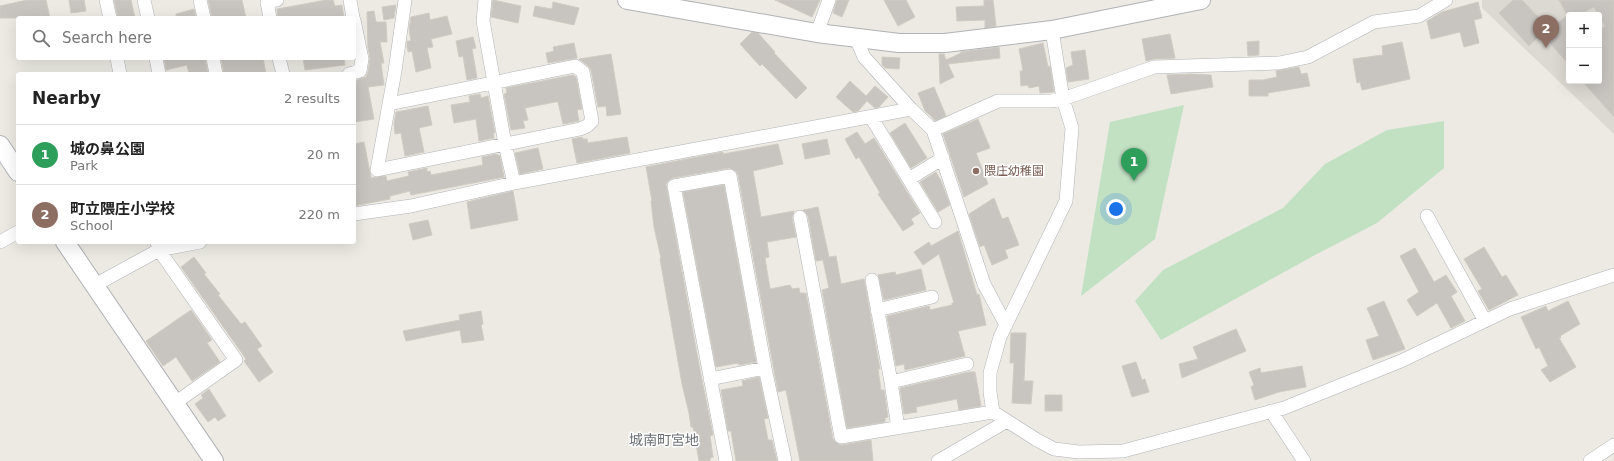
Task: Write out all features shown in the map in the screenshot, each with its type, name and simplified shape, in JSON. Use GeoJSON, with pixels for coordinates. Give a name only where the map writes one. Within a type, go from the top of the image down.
{"type":"FeatureCollection","features":[{"type":"Feature","properties":{"kind":"street"},"geometry":{"type":"LineString","coordinates":[[106,0],[110,16]]}},
{"type":"Feature","properties":{"kind":"street"},"geometry":{"type":"LineString","coordinates":[[144,0],[148,16]]}},
{"type":"Feature","properties":{"kind":"street"},"geometry":{"type":"LineString","coordinates":[[200,0],[204,16]]}},
{"type":"Feature","properties":{"kind":"street"},"geometry":{"type":"LineString","coordinates":[[270,16],[267,2],[278,0]]}},
{"type":"Feature","properties":{"kind":"street"},"geometry":{"type":"LineString","coordinates":[[350,0],[353,16]]}},
{"type":"Feature","properties":{"kind":"street"},"geometry":{"type":"LineString","coordinates":[[389,104],[575,66],[583,72],[592,121],[587,126],[580,129],[377,170],[389,104],[396,71],[404,0]]}},
{"type":"Feature","properties":{"kind":"street"},"geometry":{"type":"LineString","coordinates":[[485,0],[483,21],[505,144],[514,183]]}},
{"type":"Feature","properties":{"kind":"street"},"geometry":{"type":"LineString","coordinates":[[627,0],[817,34],[899,43],[945,44],[1052,30],[1193,1]]}},
{"type":"Feature","properties":{"kind":"street"},"geometry":{"type":"LineString","coordinates":[[817,34],[829,0]]}},
{"type":"Feature","properties":{"kind":"street"},"geometry":{"type":"LineString","coordinates":[[933,130],[998,101],[1051,101],[1063,99],[1154,67],[1279,63],[1308,57],[1374,22],[1419,16],[1446,0]]}},
{"type":"Feature","properties":{"kind":"street"},"geometry":{"type":"LineString","coordinates":[[356,29],[362,59],[360,71],[356,72]]}},
{"type":"Feature","properties":{"kind":"street"},"geometry":{"type":"LineString","coordinates":[[993,412],[990,392],[990,374],[1000,337],[1066,200],[1072,128],[1063,99],[1052,30]]}},
{"type":"Feature","properties":{"kind":"street"},"geometry":{"type":"LineString","coordinates":[[856,38],[864,57],[911,109],[933,130],[984,284],[1006,325]]}},
{"type":"Feature","properties":{"kind":"street"},"geometry":{"type":"LineString","coordinates":[[117,60],[120,72]]}},
{"type":"Feature","properties":{"kind":"street"},"geometry":{"type":"LineString","coordinates":[[156,60],[159,72]]}},
{"type":"Feature","properties":{"kind":"street"},"geometry":{"type":"LineString","coordinates":[[213,60],[216,72]]}},
{"type":"Feature","properties":{"kind":"street"},"geometry":{"type":"LineString","coordinates":[[279,60],[282,72]]}},
{"type":"Feature","properties":{"kind":"street"},"geometry":{"type":"LineString","coordinates":[[356,214],[411,206],[514,183],[911,109]]}},
{"type":"Feature","properties":{"kind":"street"},"geometry":{"type":"LineString","coordinates":[[870,117],[936,222]]}},
{"type":"Feature","properties":{"kind":"street"},"geometry":{"type":"LineString","coordinates":[[0,146],[16,169]]}},
{"type":"Feature","properties":{"kind":"street"},"geometry":{"type":"LineString","coordinates":[[909,179],[943,158]]}},
{"type":"Feature","properties":{"kind":"street"},"geometry":{"type":"LineString","coordinates":[[726,461],[674,186],[730,176],[785,461]]}},
{"type":"Feature","properties":{"kind":"street"},"geometry":{"type":"LineString","coordinates":[[1427,216],[1485,321]]}},
{"type":"Feature","properties":{"kind":"street"},"geometry":{"type":"LineString","coordinates":[[800,217],[841,437],[993,412],[1054,449],[1079,452],[1122,451],[1284,408],[1401,361],[1510,309],[1614,275]]}},
{"type":"Feature","properties":{"kind":"street"},"geometry":{"type":"LineString","coordinates":[[0,242],[16,233]]}},
{"type":"Feature","properties":{"kind":"street"},"geometry":{"type":"LineString","coordinates":[[66,244],[214,461]]}},
{"type":"Feature","properties":{"kind":"street"},"geometry":{"type":"LineString","coordinates":[[95,285],[158,246],[179,244]]}},
{"type":"Feature","properties":{"kind":"street"},"geometry":{"type":"LineString","coordinates":[[158,246],[236,360],[175,403]]}},
{"type":"Feature","properties":{"kind":"street"},"geometry":{"type":"LineString","coordinates":[[872,280],[892,382],[898,428]]}},
{"type":"Feature","properties":{"kind":"street"},"geometry":{"type":"LineString","coordinates":[[877,310],[932,297]]}},
{"type":"Feature","properties":{"kind":"street"},"geometry":{"type":"LineString","coordinates":[[892,382],[967,364]]}},
{"type":"Feature","properties":{"kind":"street"},"geometry":{"type":"LineString","coordinates":[[710,379],[766,368]]}},
{"type":"Feature","properties":{"kind":"street"},"geometry":{"type":"LineString","coordinates":[[1271,411],[1304,461]]}},
{"type":"Feature","properties":{"kind":"street"},"geometry":{"type":"LineString","coordinates":[[938,461],[1007,421]]}},
{"type":"Feature","properties":{"kind":"street"},"geometry":{"type":"LineString","coordinates":[[1590,461],[1614,445]]}},
{"type":"Feature","properties":{"kind":"shaded area"},"geometry":{"type":"Polygon","coordinates":[[[1482,0],[1614,0],[1614,134],[1482,8],[1482,0]]]}},
{"type":"Feature","properties":{"kind":"green space"},"geometry":{"type":"Polygon","coordinates":[[[1184,105],[1155,239],[1081,296],[1110,122],[1184,105]]]}},
{"type":"Feature","properties":{"kind":"green space"},"geometry":{"type":"Polygon","coordinates":[[[1444,121],[1444,168],[1377,223],[1315,255],[1161,340],[1135,301],[1163,270],[1283,208],[1325,164],[1387,130],[1444,121]]]}},
{"type":"Feature","properties":{"kind":"building"},"geometry":{"type":"Polygon","coordinates":[[[27,0],[46,0],[50,16],[16,16],[16,18],[0,18],[0,6],[27,0]]]}},
{"type":"Feature","properties":{"kind":"building"},"geometry":{"type":"Polygon","coordinates":[[[69,0],[84,0],[86,11],[71,13],[69,0]]]}},
{"type":"Feature","properties":{"kind":"building"},"geometry":{"type":"Polygon","coordinates":[[[114,0],[131,0],[135,16],[118,16],[114,0]]]}},
{"type":"Feature","properties":{"kind":"building"},"geometry":{"type":"Polygon","coordinates":[[[208,0],[242,0],[246,16],[212,16],[208,0]]]}},
{"type":"Feature","properties":{"kind":"building"},"geometry":{"type":"Polygon","coordinates":[[[333,0],[335,6],[342,5],[344,16],[278,16],[277,9],[333,0]]]}},
{"type":"Feature","properties":{"kind":"building"},"geometry":{"type":"Polygon","coordinates":[[[493,0],[521,6],[518,23],[491,17],[493,0]]]}},
{"type":"Feature","properties":{"kind":"building"},"geometry":{"type":"Polygon","coordinates":[[[775,0],[820,0],[812,17],[775,0]]]}},
{"type":"Feature","properties":{"kind":"building"},"geometry":{"type":"Polygon","coordinates":[[[837,0],[849,0],[842,17],[833,13],[837,0]]]}},
{"type":"Feature","properties":{"kind":"building"},"geometry":{"type":"Polygon","coordinates":[[[884,0],[906,0],[915,17],[898,26],[884,0]]]}},
{"type":"Feature","properties":{"kind":"building"},"geometry":{"type":"Polygon","coordinates":[[[984,0],[993,0],[996,26],[985,28],[985,20],[957,21],[956,7],[984,6],[984,0]]]}},
{"type":"Feature","properties":{"kind":"building"},"geometry":{"type":"Polygon","coordinates":[[[1513,0],[1522,0],[1548,27],[1529,46],[1499,13],[1513,0]]]}},
{"type":"Feature","properties":{"kind":"building"},"geometry":{"type":"Polygon","coordinates":[[[1559,0],[1614,0],[1614,117],[1585,84],[1602,84],[1602,28],[1605,26],[1602,21],[1602,12],[1597,12],[1594,7],[1585,12],[1566,13],[1559,0]]]}},
{"type":"Feature","properties":{"kind":"building"},"geometry":{"type":"Polygon","coordinates":[[[553,2],[579,8],[574,25],[533,16],[535,6],[552,9],[553,2]]]}},
{"type":"Feature","properties":{"kind":"building"},"geometry":{"type":"Polygon","coordinates":[[[1478,2],[1482,18],[1474,20],[1479,43],[1464,47],[1460,32],[1431,39],[1427,21],[1442,12],[1478,2]]]}},
{"type":"Feature","properties":{"kind":"building"},"geometry":{"type":"Polygon","coordinates":[[[396,5],[394,18],[384,20],[382,7],[396,5]]]}},
{"type":"Feature","properties":{"kind":"building"},"geometry":{"type":"Polygon","coordinates":[[[194,9],[196,16],[176,16],[176,14],[194,9]]]}},
{"type":"Feature","properties":{"kind":"building"},"geometry":{"type":"Polygon","coordinates":[[[374,11],[376,22],[386,22],[387,42],[380,42],[384,63],[381,63],[384,85],[368,87],[374,119],[356,122],[356,80],[366,77],[370,58],[368,48],[367,12],[374,11]]]}},
{"type":"Feature","properties":{"kind":"building"},"geometry":{"type":"Polygon","coordinates":[[[429,13],[430,20],[447,16],[452,34],[431,39],[433,47],[427,48],[431,68],[416,72],[412,51],[408,52],[407,47],[407,41],[411,41],[409,29],[411,17],[429,13]]]}},
{"type":"Feature","properties":{"kind":"building"},"geometry":{"type":"Polygon","coordinates":[[[1566,16],[1566,62],[1542,34],[1566,16]]]}},
{"type":"Feature","properties":{"kind":"building"},"geometry":{"type":"Polygon","coordinates":[[[752,32],[758,33],[775,52],[774,53],[807,88],[796,99],[762,64],[760,66],[740,44],[752,32]]]}},
{"type":"Feature","properties":{"kind":"building"},"geometry":{"type":"Polygon","coordinates":[[[1170,34],[1175,58],[1146,61],[1142,39],[1170,34]]]}},
{"type":"Feature","properties":{"kind":"building"},"geometry":{"type":"Polygon","coordinates":[[[473,37],[476,48],[472,49],[477,78],[467,80],[463,56],[459,57],[456,41],[473,37]]]}},
{"type":"Feature","properties":{"kind":"building"},"geometry":{"type":"Polygon","coordinates":[[[1259,41],[1259,55],[1248,56],[1247,42],[1259,41]]]}},
{"type":"Feature","properties":{"kind":"building"},"geometry":{"type":"Polygon","coordinates":[[[1402,42],[1410,79],[1362,90],[1360,82],[1357,83],[1353,59],[1383,55],[1382,46],[1402,42]]]}},
{"type":"Feature","properties":{"kind":"building"},"geometry":{"type":"Polygon","coordinates":[[[574,43],[577,58],[548,63],[546,53],[554,51],[553,47],[574,43]]]}},
{"type":"Feature","properties":{"kind":"building"},"geometry":{"type":"Polygon","coordinates":[[[1043,43],[1048,67],[1050,66],[1054,92],[1040,93],[1039,86],[1029,88],[1028,85],[1021,86],[1020,71],[1023,71],[1019,49],[1043,43]]]}},
{"type":"Feature","properties":{"kind":"building"},"geometry":{"type":"Polygon","coordinates":[[[999,47],[1000,58],[948,64],[954,77],[940,84],[939,54],[944,54],[946,60],[961,52],[999,47]]]}},
{"type":"Feature","properties":{"kind":"building"},"geometry":{"type":"Polygon","coordinates":[[[1085,50],[1089,79],[1068,82],[1066,68],[1073,65],[1071,52],[1085,50]]]}},
{"type":"Feature","properties":{"kind":"building"},"geometry":{"type":"Polygon","coordinates":[[[611,54],[621,114],[607,116],[606,106],[598,107],[591,70],[579,59],[611,54]]]}},
{"type":"Feature","properties":{"kind":"building"},"geometry":{"type":"Polygon","coordinates":[[[882,57],[900,58],[899,69],[885,68],[882,65],[882,57]]]}},
{"type":"Feature","properties":{"kind":"building"},"geometry":{"type":"Polygon","coordinates":[[[164,60],[205,60],[208,72],[189,72],[187,65],[166,70],[164,60]]]}},
{"type":"Feature","properties":{"kind":"building"},"geometry":{"type":"Polygon","coordinates":[[[221,60],[263,60],[266,72],[224,72],[221,60]]]}},
{"type":"Feature","properties":{"kind":"building"},"geometry":{"type":"Polygon","coordinates":[[[303,60],[344,60],[345,65],[305,70],[303,60]]]}},
{"type":"Feature","properties":{"kind":"building"},"geometry":{"type":"Polygon","coordinates":[[[1299,67],[1301,74],[1307,73],[1310,86],[1268,93],[1268,96],[1249,96],[1249,80],[1263,80],[1277,77],[1276,71],[1299,67]]]}},
{"type":"Feature","properties":{"kind":"building"},"geometry":{"type":"Polygon","coordinates":[[[573,75],[576,77],[582,109],[577,110],[579,121],[563,124],[558,102],[555,102],[525,108],[528,120],[523,121],[525,128],[511,130],[504,94],[507,93],[506,88],[573,75]]]}},
{"type":"Feature","properties":{"kind":"building"},"geometry":{"type":"Polygon","coordinates":[[[1167,75],[1211,75],[1213,87],[1171,94],[1167,75]]]}},
{"type":"Feature","properties":{"kind":"building"},"geometry":{"type":"Polygon","coordinates":[[[850,81],[866,96],[875,86],[888,97],[879,107],[875,108],[867,101],[858,111],[853,112],[836,97],[850,81]]]}},
{"type":"Feature","properties":{"kind":"building"},"geometry":{"type":"Polygon","coordinates":[[[934,87],[946,116],[935,121],[925,111],[918,93],[934,87]]]}},
{"type":"Feature","properties":{"kind":"building"},"geometry":{"type":"Polygon","coordinates":[[[480,94],[481,98],[488,96],[495,133],[493,133],[494,138],[479,141],[476,119],[454,123],[451,105],[470,102],[469,96],[480,94]]]}},
{"type":"Feature","properties":{"kind":"building"},"geometry":{"type":"Polygon","coordinates":[[[428,106],[432,125],[419,128],[424,152],[405,156],[401,133],[395,134],[394,124],[396,112],[428,106]]]}},
{"type":"Feature","properties":{"kind":"building"},"geometry":{"type":"Polygon","coordinates":[[[978,119],[990,148],[976,153],[988,184],[964,197],[943,134],[978,119]]]}},
{"type":"Feature","properties":{"kind":"building"},"geometry":{"type":"Polygon","coordinates":[[[905,123],[927,158],[911,168],[890,133],[905,123]]]}},
{"type":"Feature","properties":{"kind":"building"},"geometry":{"type":"Polygon","coordinates":[[[857,132],[865,144],[874,138],[920,213],[911,219],[914,224],[903,231],[878,194],[880,193],[859,157],[856,159],[845,139],[857,132]]]}},
{"type":"Feature","properties":{"kind":"building"},"geometry":{"type":"Polygon","coordinates":[[[582,137],[583,139],[587,139],[588,143],[627,137],[630,153],[577,163],[572,139],[582,137]]]}},
{"type":"Feature","properties":{"kind":"building"},"geometry":{"type":"Polygon","coordinates":[[[827,139],[830,154],[805,159],[802,144],[827,139]]]}},
{"type":"Feature","properties":{"kind":"building"},"geometry":{"type":"Polygon","coordinates":[[[364,142],[371,178],[386,176],[387,181],[409,176],[408,172],[427,168],[427,172],[430,171],[431,175],[483,165],[482,157],[496,154],[500,156],[504,177],[411,195],[410,191],[390,196],[390,199],[356,206],[356,144],[364,142]]]}},
{"type":"Feature","properties":{"kind":"building"},"geometry":{"type":"Polygon","coordinates":[[[778,144],[783,164],[753,171],[761,217],[794,211],[792,218],[796,237],[767,242],[769,257],[765,258],[770,289],[790,285],[792,289],[799,288],[800,293],[806,293],[833,439],[838,444],[842,445],[871,440],[873,461],[800,461],[786,390],[778,392],[738,175],[736,171],[729,168],[673,178],[666,184],[713,435],[710,436],[713,457],[710,458],[710,461],[699,461],[693,427],[691,427],[682,384],[661,258],[654,227],[652,201],[646,167],[723,152],[723,154],[778,144]]]}},
{"type":"Feature","properties":{"kind":"building"},"geometry":{"type":"Polygon","coordinates":[[[538,148],[543,169],[520,174],[515,153],[538,148]]]}},
{"type":"Feature","properties":{"kind":"building"},"geometry":{"type":"Polygon","coordinates":[[[936,172],[950,205],[938,212],[920,182],[936,172]]]}},
{"type":"Feature","properties":{"kind":"building"},"geometry":{"type":"Polygon","coordinates":[[[724,185],[756,362],[739,365],[738,363],[716,367],[683,192],[724,185]]]}},
{"type":"Feature","properties":{"kind":"building"},"geometry":{"type":"Polygon","coordinates":[[[513,191],[518,220],[471,229],[467,202],[513,191]]]}},
{"type":"Feature","properties":{"kind":"building"},"geometry":{"type":"Polygon","coordinates":[[[994,198],[1002,219],[1008,217],[1019,245],[1005,250],[1008,258],[992,265],[984,245],[980,247],[969,214],[994,198]]]}},
{"type":"Feature","properties":{"kind":"building"},"geometry":{"type":"Polygon","coordinates":[[[818,207],[829,257],[836,256],[841,284],[864,279],[880,369],[878,369],[881,390],[884,390],[888,417],[885,418],[885,422],[847,428],[822,290],[829,288],[823,260],[816,261],[808,216],[803,210],[818,207]]]}},
{"type":"Feature","properties":{"kind":"building"},"geometry":{"type":"Polygon","coordinates":[[[428,220],[432,235],[413,240],[409,224],[428,220]]]}},
{"type":"Feature","properties":{"kind":"building"},"geometry":{"type":"Polygon","coordinates":[[[958,231],[977,295],[979,294],[986,325],[958,331],[965,356],[905,370],[904,364],[896,366],[887,316],[929,306],[930,310],[952,305],[952,303],[954,303],[939,254],[923,265],[914,252],[929,242],[931,246],[958,231]]]}},
{"type":"Feature","properties":{"kind":"building"},"geometry":{"type":"Polygon","coordinates":[[[1484,247],[1502,277],[1506,275],[1518,295],[1489,310],[1478,291],[1482,289],[1464,259],[1484,247]]]}},
{"type":"Feature","properties":{"kind":"building"},"geometry":{"type":"Polygon","coordinates":[[[1415,248],[1434,282],[1446,275],[1457,292],[1451,296],[1465,321],[1451,328],[1437,303],[1417,316],[1407,300],[1419,292],[1400,256],[1415,248]]]}},
{"type":"Feature","properties":{"kind":"building"},"geometry":{"type":"Polygon","coordinates":[[[194,257],[206,273],[204,274],[220,294],[218,295],[241,324],[245,322],[262,346],[257,349],[273,372],[259,382],[244,361],[246,359],[181,267],[194,257]]]}},
{"type":"Feature","properties":{"kind":"building"},"geometry":{"type":"Polygon","coordinates":[[[921,269],[926,290],[884,300],[878,275],[895,272],[896,275],[921,269]]]}},
{"type":"Feature","properties":{"kind":"building"},"geometry":{"type":"Polygon","coordinates":[[[1384,301],[1405,349],[1373,360],[1366,340],[1379,336],[1367,308],[1384,301]]]}},
{"type":"Feature","properties":{"kind":"building"},"geometry":{"type":"Polygon","coordinates":[[[1568,301],[1580,324],[1559,338],[1576,367],[1550,382],[1541,370],[1548,366],[1539,347],[1536,349],[1521,317],[1546,306],[1548,311],[1568,301]]]}},
{"type":"Feature","properties":{"kind":"building"},"geometry":{"type":"Polygon","coordinates":[[[191,310],[212,340],[207,343],[220,362],[192,381],[176,357],[163,366],[146,341],[191,310]]]}},
{"type":"Feature","properties":{"kind":"building"},"geometry":{"type":"Polygon","coordinates":[[[481,311],[483,324],[481,325],[484,340],[462,343],[460,330],[406,341],[403,331],[460,320],[459,315],[481,311]]]}},
{"type":"Feature","properties":{"kind":"building"},"geometry":{"type":"Polygon","coordinates":[[[1236,329],[1246,351],[1182,378],[1179,364],[1198,359],[1193,347],[1236,329]]]}},
{"type":"Feature","properties":{"kind":"building"},"geometry":{"type":"Polygon","coordinates":[[[1011,333],[1026,333],[1024,381],[1033,381],[1031,404],[1012,403],[1014,363],[1010,363],[1011,333]]]}},
{"type":"Feature","properties":{"kind":"building"},"geometry":{"type":"Polygon","coordinates":[[[1136,362],[1142,380],[1145,379],[1149,392],[1132,397],[1122,366],[1136,362]]]}},
{"type":"Feature","properties":{"kind":"building"},"geometry":{"type":"Polygon","coordinates":[[[1302,366],[1306,387],[1279,392],[1255,400],[1251,387],[1254,385],[1249,372],[1260,368],[1261,373],[1302,366]]]}},
{"type":"Feature","properties":{"kind":"building"},"geometry":{"type":"Polygon","coordinates":[[[969,372],[975,372],[981,406],[959,410],[957,399],[916,407],[917,412],[904,414],[900,388],[969,372]]]}},
{"type":"Feature","properties":{"kind":"building"},"geometry":{"type":"Polygon","coordinates":[[[759,377],[768,418],[764,419],[768,440],[772,440],[777,461],[736,461],[731,431],[728,431],[721,390],[743,386],[742,381],[759,377]]]}},
{"type":"Feature","properties":{"kind":"building"},"geometry":{"type":"Polygon","coordinates":[[[209,389],[226,416],[218,421],[215,417],[208,422],[195,404],[203,398],[201,395],[209,389]]]}},
{"type":"Feature","properties":{"kind":"building"},"geometry":{"type":"Polygon","coordinates":[[[1045,395],[1062,395],[1062,411],[1045,411],[1045,395]]]}},
{"type":"Feature","properties":{"kind":"place","name":"町立隈庄小学校"},"geometry":{"type":"Point","coordinates":[1546,48]}},
{"type":"Feature","properties":{"kind":"place","name":"隈庄幼稚園"},"geometry":{"type":"Point","coordinates":[976,171]}},
{"type":"Feature","properties":{"kind":"place","name":"城の鼻公園"},"geometry":{"type":"Point","coordinates":[1134,181]}},
{"type":"Feature","properties":{"kind":"district","name":"城南町宮地"},"geometry":{"type":"Point","coordinates":[664,440]}}]}
